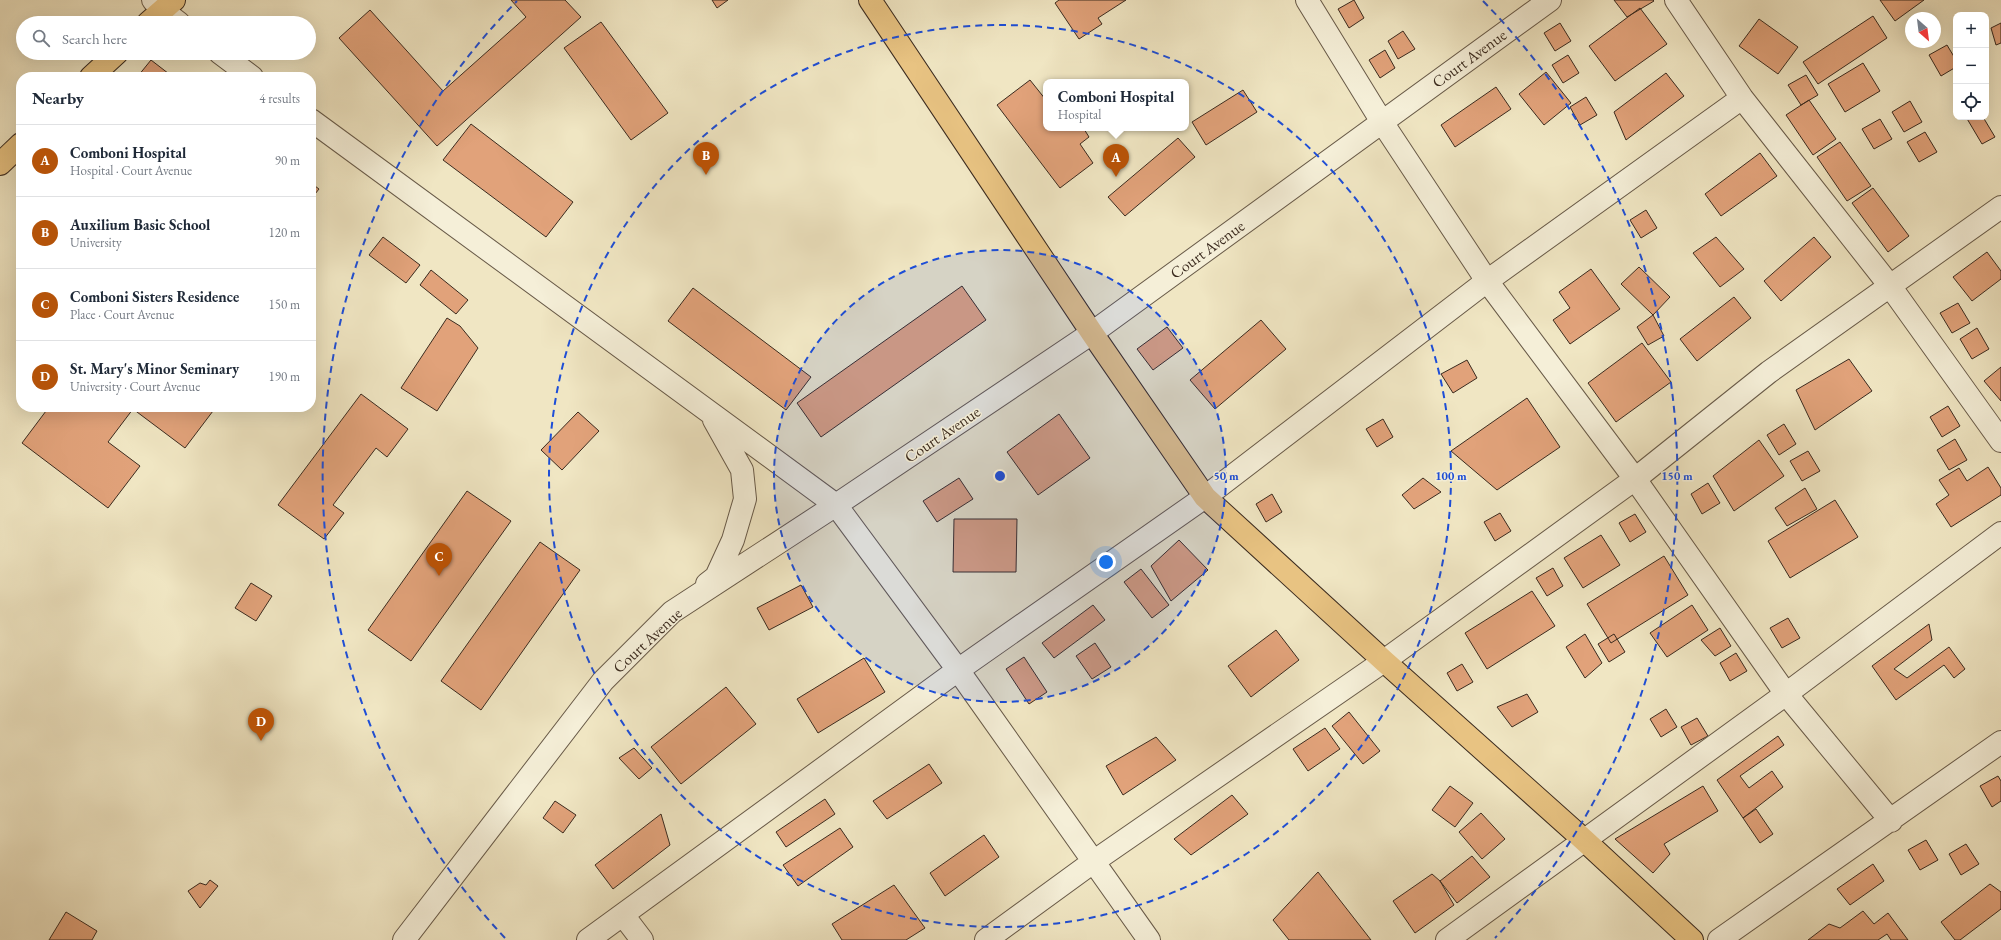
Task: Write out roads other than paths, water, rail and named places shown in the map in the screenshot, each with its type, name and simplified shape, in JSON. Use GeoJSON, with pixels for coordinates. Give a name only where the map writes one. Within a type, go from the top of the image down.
{"type":"FeatureCollection","features":[{"type":"Feature","properties":{"kind":"main road"},"geometry":{"type":"LineString","coordinates":[[870,0],[1092,333],[1205,497],[1384,661],[1584,840],[1692,940]]}},
{"type":"Feature","properties":{"kind":"main road"},"geometry":{"type":"LineString","coordinates":[[96,72],[109,60]]}},
{"type":"Feature","properties":{"kind":"main road"},"geometry":{"type":"LineString","coordinates":[[0,164],[16,149]]}},
{"type":"Feature","properties":{"kind":"street","name":"Court Avenue"},"geometry":{"type":"LineString","coordinates":[[404,940],[603,681],[672,612],[836,505],[1092,333],[1550,0]]}},
{"type":"Feature","properties":{"kind":"street"},"geometry":{"type":"LineString","coordinates":[[1676,0],[1742,98],[1890,286],[2001,441]]}},
{"type":"Feature","properties":{"kind":"street"},"geometry":{"type":"LineString","coordinates":[[1310,1],[1382,122],[1487,280],[1635,479],[1786,694],[1891,821]]}},
{"type":"Feature","properties":{"kind":"street"},"geometry":{"type":"LineString","coordinates":[[159,8],[170,16]]}},
{"type":"Feature","properties":{"kind":"street"},"geometry":{"type":"LineString","coordinates":[[229,60],[245,72]]}},
{"type":"Feature","properties":{"kind":"street"},"geometry":{"type":"LineString","coordinates":[[588,940],[958,670],[1205,497],[1487,280],[1742,98]]}},
{"type":"Feature","properties":{"kind":"street"},"geometry":{"type":"LineString","coordinates":[[316,124],[836,505],[958,670],[1149,940]]}},
{"type":"Feature","properties":{"kind":"street"},"geometry":{"type":"LineString","coordinates":[[986,940],[1093,862],[1384,661],[1635,479],[1769,372],[2001,207]]}},
{"type":"Feature","properties":{"kind":"street"},"geometry":{"type":"LineString","coordinates":[[672,612],[716,577],[733,540],[745,498],[742,470],[710,414]]}},
{"type":"Feature","properties":{"kind":"street"},"geometry":{"type":"LineString","coordinates":[[1447,940],[1786,694],[2001,532]]}},
{"type":"Feature","properties":{"kind":"street"},"geometry":{"type":"LineString","coordinates":[[1719,940],[1891,821],[2001,742]]}},
{"type":"Feature","properties":{"kind":"street"},"geometry":{"type":"LineString","coordinates":[[623,915],[642,940]]}},
{"type":"Feature","properties":{"kind":"place","name":"Auxilium Basic School"},"geometry":{"type":"Point","coordinates":[706,175]}},
{"type":"Feature","properties":{"kind":"place","name":"Comboni Hospital"},"geometry":{"type":"Point","coordinates":[1116,177]}},
{"type":"Feature","properties":{"kind":"place","name":"Comboni Sisters Residence"},"geometry":{"type":"Point","coordinates":[439,576]}},
{"type":"Feature","properties":{"kind":"place","name":"St. Mary's Minor Seminary"},"geometry":{"type":"Point","coordinates":[261,741]}}]}
